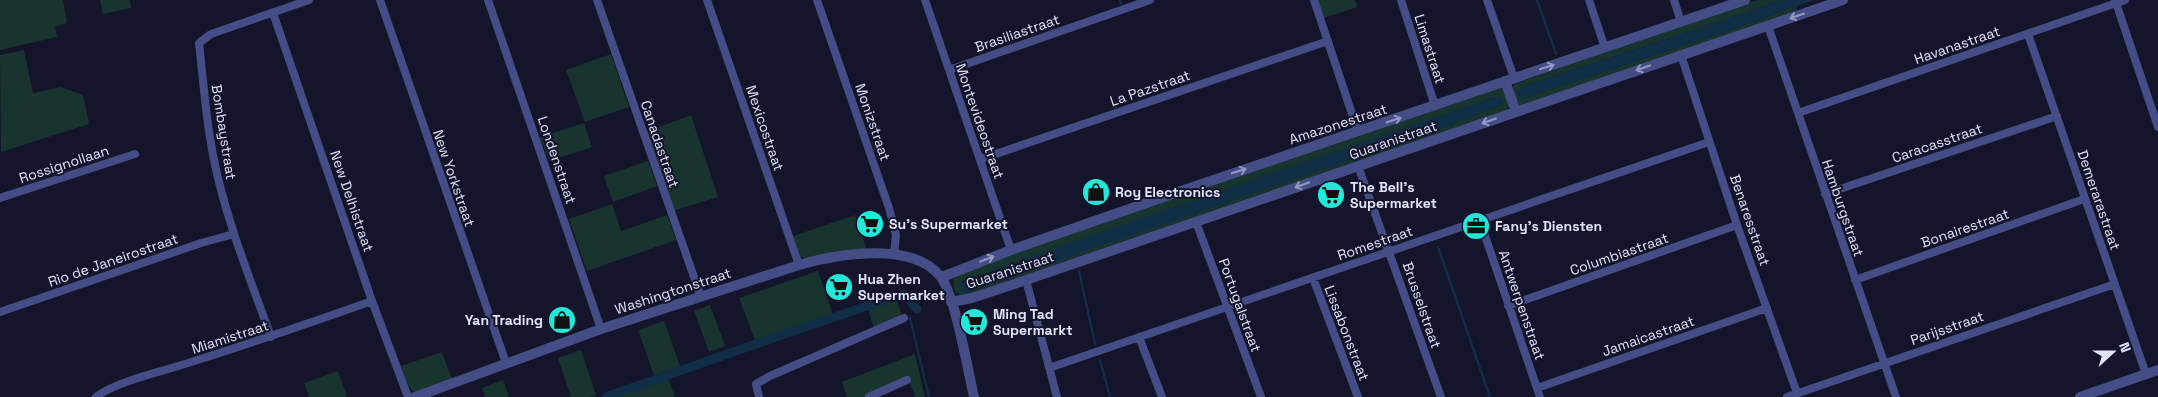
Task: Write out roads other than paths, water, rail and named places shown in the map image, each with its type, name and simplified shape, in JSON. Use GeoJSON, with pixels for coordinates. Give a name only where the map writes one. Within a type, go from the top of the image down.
{"type":"FeatureCollection","features":[{"type":"Feature","properties":{"kind":"street","name":"Bombaystraat"},"geometry":{"type":"LineString","coordinates":[[271,337],[234,234],[217,177],[209,130],[199,43],[211,34],[309,0]]}},
{"type":"Feature","properties":{"kind":"street","name":"New Yorkstraat"},"geometry":{"type":"LineString","coordinates":[[380,0],[506,363]]}},
{"type":"Feature","properties":{"kind":"street","name":"Londenstraat"},"geometry":{"type":"LineString","coordinates":[[488,0],[602,329]]}},
{"type":"Feature","properties":{"kind":"street","name":"Canadastraat"},"geometry":{"type":"LineString","coordinates":[[597,0],[701,297]]}},
{"type":"Feature","properties":{"kind":"street","name":"Mexicostraat"},"geometry":{"type":"LineString","coordinates":[[708,0],[799,265]]}},
{"type":"Feature","properties":{"kind":"street","name":"Monizstraat"},"geometry":{"type":"LineString","coordinates":[[817,0],[889,208],[896,235],[894,254]]}},
{"type":"Feature","properties":{"kind":"street","name":"Montevideostraat"},"geometry":{"type":"LineString","coordinates":[[925,0],[1011,250]]}},
{"type":"Feature","properties":{"kind":"street","name":"Brasiliastraat"},"geometry":{"type":"LineString","coordinates":[[949,70],[1150,0]]}},
{"type":"Feature","properties":{"kind":"street"},"geometry":{"type":"LineString","coordinates":[[1314,0],[1358,132]]}},
{"type":"Feature","properties":{"kind":"street","name":"Limastraat"},"geometry":{"type":"LineString","coordinates":[[1400,0],[1435,106]]}},
{"type":"Feature","properties":{"kind":"street"},"geometry":{"type":"LineString","coordinates":[[1487,0],[1510,80],[1516,112]]}},
{"type":"Feature","properties":{"kind":"street"},"geometry":{"type":"LineString","coordinates":[[1589,0],[1605,48]]}},
{"type":"Feature","properties":{"kind":"street"},"geometry":{"type":"LineString","coordinates":[[1674,0],[1681,22]]}},
{"type":"Feature","properties":{"kind":"street","name":"Amazonestraat"},"geometry":{"type":"LineString","coordinates":[[942,277],[1011,250],[1181,190],[1358,132],[1745,0]]}},
{"type":"Feature","properties":{"kind":"street","name":"Guaranistraat"},"geometry":{"type":"LineString","coordinates":[[952,302],[972,298],[1026,280],[1843,0]]}},
{"type":"Feature","properties":{"kind":"street","name":"Havanastraat"},"geometry":{"type":"LineString","coordinates":[[1798,114],[2028,34],[2116,1],[2125,0]]}},
{"type":"Feature","properties":{"kind":"street"},"geometry":{"type":"LineString","coordinates":[[2116,1],[2158,127]]}},
{"type":"Feature","properties":{"kind":"street","name":"New Delhistraat"},"geometry":{"type":"LineString","coordinates":[[273,13],[372,301],[408,397]]}},
{"type":"Feature","properties":{"kind":"street","name":"Hamburgstraat"},"geometry":{"type":"LineString","coordinates":[[1768,26],[1824,194],[1896,397]]}},
{"type":"Feature","properties":{"kind":"street","name":"Demerarastraat"},"geometry":{"type":"LineString","coordinates":[[2028,34],[2146,374]]}},
{"type":"Feature","properties":{"kind":"street","name":"La Pazstraat"},"geometry":{"type":"LineString","coordinates":[[981,159],[1328,41]]}},
{"type":"Feature","properties":{"kind":"street","name":"Benaresstraat"},"geometry":{"type":"LineString","coordinates":[[1681,55],[1737,225],[1798,393]]}},
{"type":"Feature","properties":{"kind":"street","name":"Caracasstraat"},"geometry":{"type":"LineString","coordinates":[[1824,194],[2057,116]]}},
{"type":"Feature","properties":{"kind":"street","name":"Romestraat"},"geometry":{"type":"LineString","coordinates":[[1050,368],[1226,306],[1709,142]]}},
{"type":"Feature","properties":{"kind":"street","name":"Rossignollaan"},"geometry":{"type":"LineString","coordinates":[[0,198],[135,154]]}},
{"type":"Feature","properties":{"kind":"street","name":"Brusselstraat"},"geometry":{"type":"LineString","coordinates":[[1358,166],[1441,397]]}},
{"type":"Feature","properties":{"kind":"street","name":"Bonairestraat"},"geometry":{"type":"LineString","coordinates":[[1855,280],[2084,199]]}},
{"type":"Feature","properties":{"kind":"street","name":"Antwerpenstraat"},"geometry":{"type":"LineString","coordinates":[[1480,221],[1540,397]]}},
{"type":"Feature","properties":{"kind":"street","name":"Portugalstraat"},"geometry":{"type":"LineString","coordinates":[[1196,222],[1261,397]]}},
{"type":"Feature","properties":{"kind":"street","name":"Columbiastraat"},"geometry":{"type":"LineString","coordinates":[[1508,306],[1737,225]]}},
{"type":"Feature","properties":{"kind":"street","name":"Rio de Janeirostraat"},"geometry":{"type":"LineString","coordinates":[[0,312],[201,243],[234,234]]}},
{"type":"Feature","properties":{"kind":"street","name":"Washingtonstraat"},"geometry":{"type":"LineString","coordinates":[[415,397],[602,329],[820,259],[845,255],[894,254],[913,257],[930,266],[942,277]]}},
{"type":"Feature","properties":{"kind":"street"},"geometry":{"type":"LineString","coordinates":[[942,277],[952,302],[974,397]]}},
{"type":"Feature","properties":{"kind":"street","name":"Lissabonstraat"},"geometry":{"type":"LineString","coordinates":[[1313,278],[1358,397]]}},
{"type":"Feature","properties":{"kind":"street"},"geometry":{"type":"LineString","coordinates":[[1026,280],[1057,397]]}},
{"type":"Feature","properties":{"kind":"street","name":"Parijsstraat"},"geometry":{"type":"LineString","coordinates":[[1787,397],[2115,284]]}},
{"type":"Feature","properties":{"kind":"street","name":"Miamistraat"},"geometry":{"type":"LineString","coordinates":[[96,397],[101,393],[140,378],[271,337],[372,301]]}},
{"type":"Feature","properties":{"kind":"street","name":"Jamaicastraat"},"geometry":{"type":"LineString","coordinates":[[1537,388],[1767,308]]}},
{"type":"Feature","properties":{"kind":"street"},"geometry":{"type":"LineString","coordinates":[[759,397],[756,384],[904,318]]}},
{"type":"Feature","properties":{"kind":"street"},"geometry":{"type":"LineString","coordinates":[[1139,337],[1162,397]]}},
{"type":"Feature","properties":{"kind":"street"},"geometry":{"type":"LineString","coordinates":[[2080,397],[2158,370]]}},
{"type":"Feature","properties":{"kind":"street"},"geometry":{"type":"LineString","coordinates":[[869,397],[907,380]]}},
{"type":"Feature","properties":{"kind":"water"},"geometry":{"type":"Polygon","coordinates":[[[1783,0],[1814,0],[1797,6],[1797,12],[1794,13],[1793,7],[1731,30],[1524,98],[1519,97],[1518,93],[1521,88],[1750,12],[1753,8],[1758,9],[1783,0]]]}},
{"type":"Feature","properties":{"kind":"water"},"geometry":{"type":"Polygon","coordinates":[[[1495,97],[1501,97],[1503,104],[1445,127],[967,292],[961,292],[959,289],[961,283],[1033,256],[1495,97]]]}},
{"type":"Feature","properties":{"kind":"waterway"},"geometry":{"type":"LineString","coordinates":[[1120,0],[1121,4]]}},
{"type":"Feature","properties":{"kind":"waterway"},"geometry":{"type":"LineString","coordinates":[[1537,0],[1556,54]]}},
{"type":"Feature","properties":{"kind":"waterway"},"geometry":{"type":"LineString","coordinates":[[1438,247],[1490,397]]}},
{"type":"Feature","properties":{"kind":"waterway"},"geometry":{"type":"LineString","coordinates":[[1079,271],[1095,344]]}},
{"type":"Feature","properties":{"kind":"waterway"},"geometry":{"type":"LineString","coordinates":[[606,397],[792,331],[904,294],[917,309]]}},
{"type":"Feature","properties":{"kind":"waterway"},"geometry":{"type":"LineString","coordinates":[[910,318],[929,397]]}},
{"type":"Feature","properties":{"kind":"waterway"},"geometry":{"type":"LineString","coordinates":[[1100,360],[1110,397]]}},
{"type":"Feature","properties":{"kind":"place","name":"Roy Electronics"},"geometry":{"type":"Point","coordinates":[1096,192]}},
{"type":"Feature","properties":{"kind":"place","name":"The Bell's Supermarket"},"geometry":{"type":"Point","coordinates":[1331,195]}},
{"type":"Feature","properties":{"kind":"place","name":"Su's Supermarket"},"geometry":{"type":"Point","coordinates":[870,224]}},
{"type":"Feature","properties":{"kind":"place","name":"Fany's Diensten"},"geometry":{"type":"Point","coordinates":[1476,226]}},
{"type":"Feature","properties":{"kind":"place","name":"Hua Zhen Supermarket"},"geometry":{"type":"Point","coordinates":[839,287]}},
{"type":"Feature","properties":{"kind":"place","name":"Yan Trading"},"geometry":{"type":"Point","coordinates":[562,320]}},
{"type":"Feature","properties":{"kind":"place","name":"Ming Tad Supermarkt"},"geometry":{"type":"Point","coordinates":[974,322]}}]}
